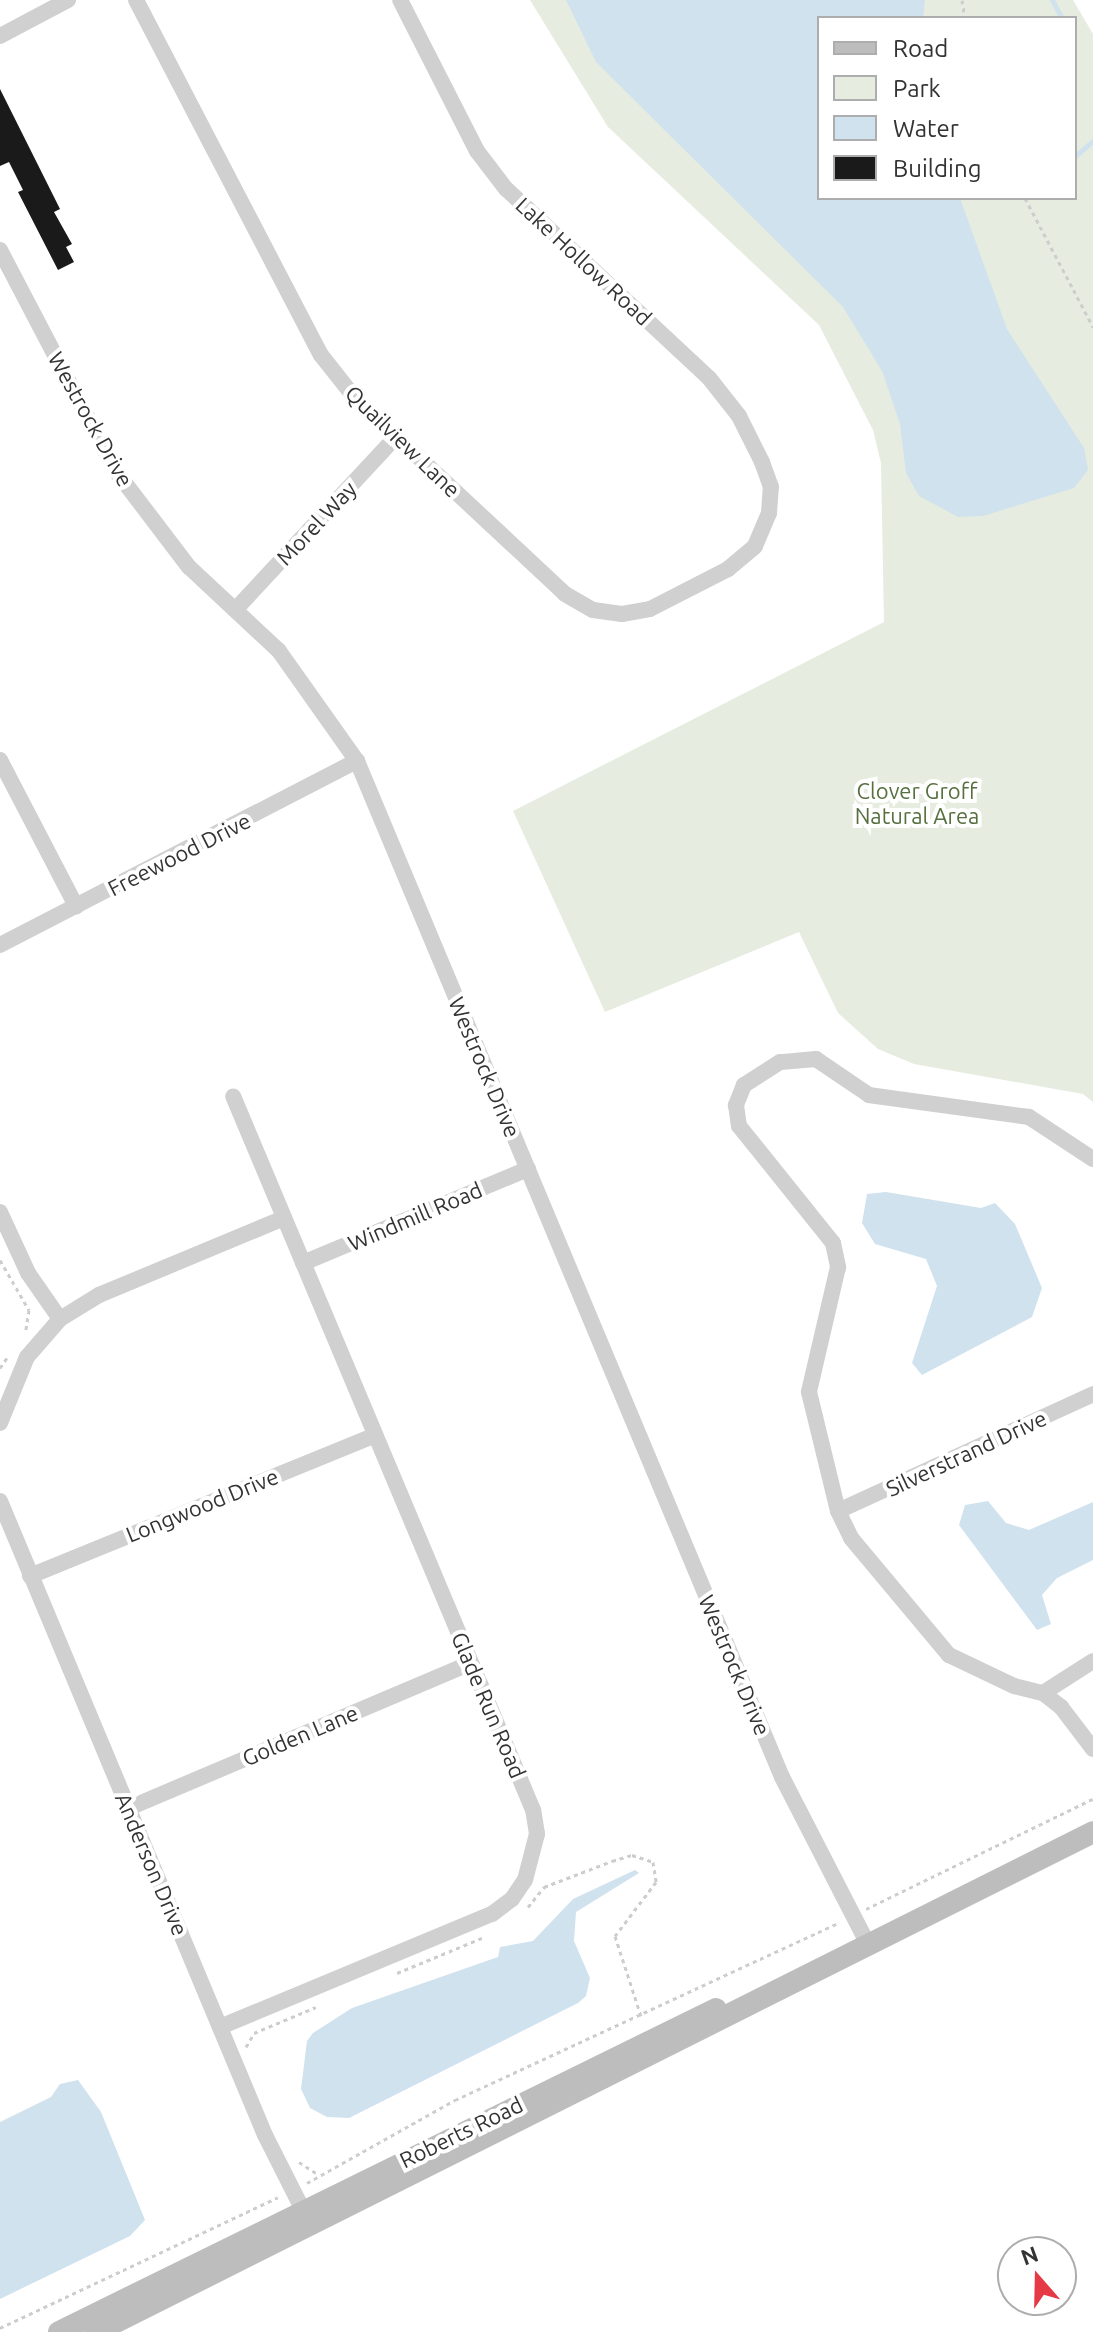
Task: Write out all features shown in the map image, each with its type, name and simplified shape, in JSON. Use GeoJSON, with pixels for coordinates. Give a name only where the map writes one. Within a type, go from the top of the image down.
{"type":"FeatureCollection","features":[{"type":"Feature","properties":{"kind":"main road","name":"Roberts Road"},"geometry":{"type":"LineString","coordinates":[[59,2332],[307,2218],[663,2031],[869,1946],[1093,1832]]}},
{"type":"Feature","properties":{"kind":"main road"},"geometry":{"type":"LineString","coordinates":[[96,2332],[220,2270],[307,2218]]}},
{"type":"Feature","properties":{"kind":"street"},"geometry":{"type":"LineString","coordinates":[[0,36],[68,0]]}},
{"type":"Feature","properties":{"kind":"street","name":"Quailview Lane"},"geometry":{"type":"LineString","coordinates":[[136,0],[321,355],[355,398],[565,594],[593,610],[622,614],[650,609],[728,569],[755,546],[769,513]]}},
{"type":"Feature","properties":{"kind":"street","name":"Lake Hollow Road"},"geometry":{"type":"LineString","coordinates":[[400,0],[477,151],[506,189],[709,378],[739,416],[771,487],[769,513]]}},
{"type":"Feature","properties":{"kind":"street","name":"Westrock Drive"},"geometry":{"type":"LineString","coordinates":[[0,250],[115,470],[189,567],[279,651],[357,761],[782,1777],[869,1946]]}},
{"type":"Feature","properties":{"kind":"street","name":"Morel Way"},"geometry":{"type":"LineString","coordinates":[[235,610],[396,437]]}},
{"type":"Feature","properties":{"kind":"street"},"geometry":{"type":"LineString","coordinates":[[0,760],[76,906]]}},
{"type":"Feature","properties":{"kind":"street","name":"Freewood Drive"},"geometry":{"type":"LineString","coordinates":[[0,945],[357,761]]}},
{"type":"Feature","properties":{"kind":"street"},"geometry":{"type":"LineString","coordinates":[[1093,1159],[1029,1117],[869,1095],[816,1059],[798,1057],[780,1062],[744,1085],[736,1105],[739,1126],[819,1221],[833,1243],[838,1267],[809,1392],[838,1511],[859,1549],[949,1655],[1014,1686],[1043,1693],[1061,1707],[1093,1749]]}},
{"type":"Feature","properties":{"kind":"street","name":"Glade Run Road"},"geometry":{"type":"LineString","coordinates":[[220,2027],[492,1914],[512,1899],[533,1858],[533,1810],[233,1096]]}},
{"type":"Feature","properties":{"kind":"street","name":"Windmill Road"},"geometry":{"type":"LineString","coordinates":[[303,1263],[528,1169]]}},
{"type":"Feature","properties":{"kind":"street"},"geometry":{"type":"LineString","coordinates":[[0,1212],[28,1273],[60,1319]]}},
{"type":"Feature","properties":{"kind":"street"},"geometry":{"type":"LineString","coordinates":[[0,1423],[27,1357],[60,1319],[99,1295],[284,1218]]}},
{"type":"Feature","properties":{"kind":"street","name":"Silverstrand Drive"},"geometry":{"type":"LineString","coordinates":[[838,1511],[1093,1394]]}},
{"type":"Feature","properties":{"kind":"street","name":"Longwood Drive"},"geometry":{"type":"LineString","coordinates":[[30,1576],[375,1435]]}},
{"type":"Feature","properties":{"kind":"street","name":"Anderson Drive"},"geometry":{"type":"LineString","coordinates":[[0,1501],[220,2027],[307,2218]]}},
{"type":"Feature","properties":{"kind":"street"},"geometry":{"type":"LineString","coordinates":[[1043,1693],[1093,1661]]}},
{"type":"Feature","properties":{"kind":"street","name":"Golden Lane"},"geometry":{"type":"LineString","coordinates":[[129,1808],[470,1663]]}},
{"type":"Feature","properties":{"kind":"path"},"geometry":{"type":"LineString","coordinates":[[1026,200],[1093,327]]}},
{"type":"Feature","properties":{"kind":"path"},"geometry":{"type":"LineString","coordinates":[[0,1260],[32,1317],[18,1342]]}},
{"type":"Feature","properties":{"kind":"path"},"geometry":{"type":"LineString","coordinates":[[0,1368],[9,1354]]}},
{"type":"Feature","properties":{"kind":"path"},"geometry":{"type":"LineString","coordinates":[[0,2328],[320,2176],[455,2100],[853,1916],[1093,1799]]}},
{"type":"Feature","properties":{"kind":"path"},"geometry":{"type":"LineString","coordinates":[[522,1913],[544,1887],[612,1861],[647,1857],[656,1868],[656,1882],[615,1936],[641,2016]]}},
{"type":"Feature","properties":{"kind":"path"},"geometry":{"type":"LineString","coordinates":[[395,1974],[489,1934]]}},
{"type":"Feature","properties":{"kind":"path"},"geometry":{"type":"LineString","coordinates":[[247,2054],[254,2033],[325,2003]]}},
{"type":"Feature","properties":{"kind":"path"},"geometry":{"type":"LineString","coordinates":[[295,2158],[320,2176]]}},
{"type":"Feature","properties":{"kind":"green space","name":"Clover Groff Natural Area"},"geometry":{"type":"Polygon","coordinates":[[[530,0],[1073,0],[1093,34],[1093,1102],[1083,1094],[914,1064],[878,1049],[838,1013],[799,932],[605,1012],[513,811],[884,622],[881,463],[873,430],[819,325],[608,127],[530,0]]]}},
{"type":"Feature","properties":{"kind":"water"},"geometry":{"type":"Polygon","coordinates":[[[566,0],[925,0],[923,16],[817,16],[817,200],[961,200],[1007,329],[1084,448],[1088,470],[1074,488],[983,516],[958,517],[919,496],[906,473],[900,424],[882,371],[843,307],[596,62],[566,0]]]}},
{"type":"Feature","properties":{"kind":"water"},"geometry":{"type":"Polygon","coordinates":[[[886,1192],[981,1208],[995,1203],[1015,1224],[1042,1288],[1032,1317],[922,1375],[912,1363],[937,1286],[926,1259],[875,1244],[862,1223],[867,1194],[886,1192]]]}},
{"type":"Feature","properties":{"kind":"water"},"geometry":{"type":"Polygon","coordinates":[[[988,1501],[1006,1523],[1029,1530],[1093,1502],[1093,1560],[1057,1578],[1042,1595],[1051,1624],[1037,1630],[959,1525],[965,1505],[988,1501]]]}},
{"type":"Feature","properties":{"kind":"water"},"geometry":{"type":"Polygon","coordinates":[[[635,1870],[639,1873],[576,1912],[574,1941],[590,1978],[586,1996],[578,2003],[349,2118],[327,2117],[310,2108],[301,2089],[307,2041],[313,2033],[352,2008],[498,1957],[500,1947],[533,1941],[573,1899],[635,1870]]]}},
{"type":"Feature","properties":{"kind":"water"},"geometry":{"type":"Polygon","coordinates":[[[78,2080],[101,2112],[145,2220],[130,2236],[0,2299],[0,2122],[51,2097],[60,2084],[78,2080]]]}},
{"type":"Feature","properties":{"kind":"building"},"geometry":{"type":"Polygon","coordinates":[[[0,89],[60,209],[54,212],[72,244],[66,247],[74,262],[58,270],[18,192],[23,190],[9,162],[0,166],[0,89]]]}},
{"type":"Feature","properties":{"kind":"waterway"},"geometry":{"type":"LineString","coordinates":[[1052,0],[1061,16]]}},
{"type":"Feature","properties":{"kind":"waterway"},"geometry":{"type":"LineString","coordinates":[[1077,154],[1093,141]]}}]}
